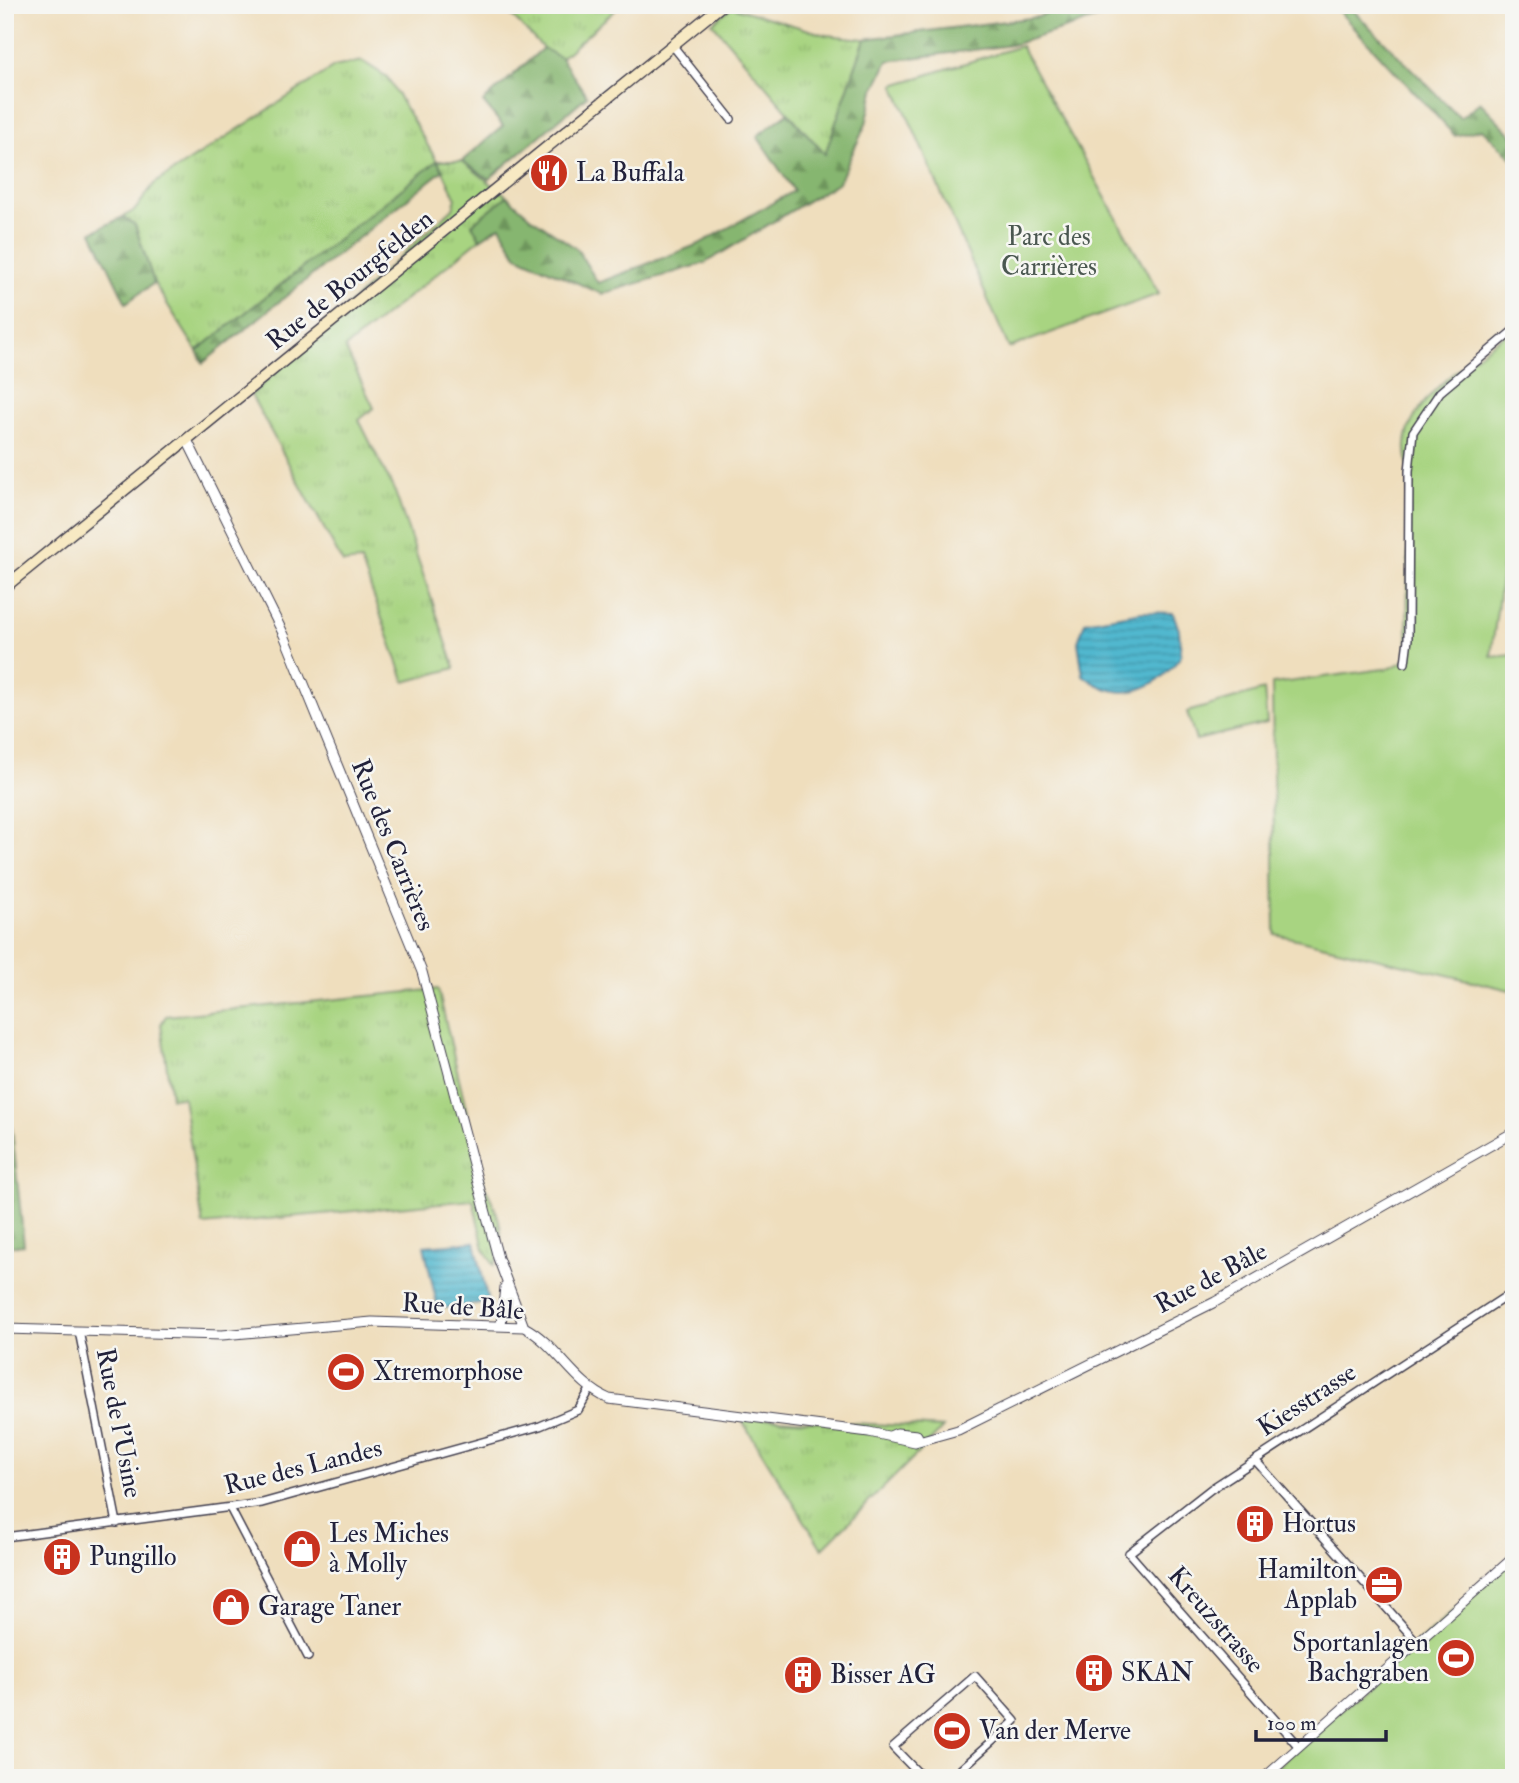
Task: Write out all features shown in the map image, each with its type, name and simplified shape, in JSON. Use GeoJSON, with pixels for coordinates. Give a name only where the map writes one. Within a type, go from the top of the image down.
{"type":"FeatureCollection","features":[{"type":"Feature","properties":{"kind":"main road","name":"Rue de Bourgfelden"},"geometry":{"type":"LineString","coordinates":[[5,587],[722,6]]}},
{"type":"Feature","properties":{"kind":"street"},"geometry":{"type":"LineString","coordinates":[[673,46],[731,119]]}},
{"type":"Feature","properties":{"kind":"street"},"geometry":{"type":"LineString","coordinates":[[1405,663],[1408,639],[1410,445],[1413,432],[1440,392],[1514,330]]}},
{"type":"Feature","properties":{"kind":"street","name":"Rue des Carrières"},"geometry":{"type":"LineString","coordinates":[[187,440],[289,646],[422,972],[506,1285],[519,1309],[524,1327]]}},
{"type":"Feature","properties":{"kind":"street","name":"Rue de Bâle"},"geometry":{"type":"LineString","coordinates":[[5,1329],[222,1335],[372,1322],[524,1327],[539,1335],[598,1394],[626,1403],[890,1436],[894,1440],[915,1442],[919,1439],[941,1437],[958,1430],[1215,1302],[1514,1132]]}},
{"type":"Feature","properties":{"kind":"street","name":"Rue des Carrières"},"geometry":{"type":"LineString","coordinates":[[501,1325],[506,1285]]}},
{"type":"Feature","properties":{"kind":"street","name":"Kiesstrasse"},"geometry":{"type":"LineString","coordinates":[[1129,1553],[1255,1460],[1514,1292]]}},
{"type":"Feature","properties":{"kind":"street","name":"Rue de l'Usine"},"geometry":{"type":"LineString","coordinates":[[79,1331],[117,1523]]}},
{"type":"Feature","properties":{"kind":"street","name":"Rue des Landes"},"geometry":{"type":"LineString","coordinates":[[5,1537],[274,1501],[540,1426],[578,1410],[592,1388]]}},
{"type":"Feature","properties":{"kind":"street"},"geometry":{"type":"LineString","coordinates":[[1255,1460],[1417,1642]]}},
{"type":"Feature","properties":{"kind":"street"},"geometry":{"type":"LineString","coordinates":[[230,1508],[309,1657]]}},
{"type":"Feature","properties":{"kind":"street","name":"Kreuzstrasse"},"geometry":{"type":"LineString","coordinates":[[1129,1553],[1299,1747]]}},
{"type":"Feature","properties":{"kind":"street"},"geometry":{"type":"LineString","coordinates":[[1264,1778],[1514,1557]]}},
{"type":"Feature","properties":{"kind":"street"},"geometry":{"type":"LineString","coordinates":[[923,1778],[893,1746],[975,1676],[1015,1721],[951,1778]]}},
{"type":"Feature","properties":{"kind":"green space"},"geometry":{"type":"Polygon","coordinates":[[[501,5],[621,5],[561,58],[543,48],[501,5]]]}},
{"type":"Feature","properties":{"kind":"green space"},"geometry":{"type":"Polygon","coordinates":[[[1066,5],[1140,5],[1012,45],[888,61],[874,90],[866,124],[839,182],[705,263],[602,294],[517,256],[500,226],[480,239],[472,224],[507,196],[532,218],[577,249],[598,283],[699,244],[794,191],[757,136],[788,113],[825,154],[865,39],[1038,17],[1066,5]]]}},
{"type":"Feature","properties":{"kind":"green space"},"geometry":{"type":"Polygon","coordinates":[[[1333,5],[1348,5],[1460,118],[1480,102],[1514,137],[1514,160],[1482,129],[1455,136],[1333,5]]]}},
{"type":"Feature","properties":{"kind":"green space"},"geometry":{"type":"Polygon","coordinates":[[[732,7],[826,35],[865,39],[825,155],[712,23],[732,7]]]}},
{"type":"Feature","properties":{"kind":"green space","name":"Parc des Carrières"},"geometry":{"type":"Polygon","coordinates":[[[1021,46],[1159,294],[1009,348],[894,85],[1021,46]]]}},
{"type":"Feature","properties":{"kind":"green space"},"geometry":{"type":"Polygon","coordinates":[[[543,48],[561,58],[587,96],[489,179],[462,161],[503,126],[483,102],[543,48]]]}},
{"type":"Feature","properties":{"kind":"green space"},"geometry":{"type":"Polygon","coordinates":[[[362,61],[387,77],[438,161],[197,351],[154,283],[135,225],[123,217],[135,210],[154,184],[334,67],[362,61]]]}},
{"type":"Feature","properties":{"kind":"green space"},"geometry":{"type":"Polygon","coordinates":[[[437,161],[443,170],[203,363],[197,351],[437,161]]]}},
{"type":"Feature","properties":{"kind":"green space"},"geometry":{"type":"Polygon","coordinates":[[[438,161],[462,161],[507,196],[472,224],[480,239],[345,348],[374,408],[359,420],[395,492],[455,668],[405,682],[361,561],[343,563],[251,395],[453,208],[456,198],[438,161]]]}},
{"type":"Feature","properties":{"kind":"green space"},"geometry":{"type":"Polygon","coordinates":[[[123,217],[135,225],[154,283],[126,303],[92,232],[123,217]]]}},
{"type":"Feature","properties":{"kind":"green space"},"geometry":{"type":"Polygon","coordinates":[[[1514,328],[1514,478],[1491,657],[1514,655],[1514,991],[1275,934],[1272,684],[1391,668],[1407,659],[1409,471],[1406,447],[1410,427],[1432,393],[1465,363],[1514,328]]]}},
{"type":"Feature","properties":{"kind":"green space"},"geometry":{"type":"Polygon","coordinates":[[[1264,690],[1267,723],[1196,740],[1187,712],[1264,690]]]}},
{"type":"Feature","properties":{"kind":"green space"},"geometry":{"type":"Polygon","coordinates":[[[438,989],[484,1185],[500,1224],[500,1244],[494,1265],[484,1249],[473,1200],[203,1225],[183,1097],[171,1098],[161,1024],[166,1016],[438,989]]]}},
{"type":"Feature","properties":{"kind":"green space"},"geometry":{"type":"Polygon","coordinates":[[[5,1111],[10,1111],[24,1245],[5,1247],[5,1111]]]}},
{"type":"Feature","properties":{"kind":"green space"},"geometry":{"type":"Polygon","coordinates":[[[740,1417],[943,1428],[822,1549],[740,1417]]]}},
{"type":"Feature","properties":{"kind":"green space","name":"Sportanlagen Bachgraben"},"geometry":{"type":"Polygon","coordinates":[[[1514,1557],[1514,1778],[1264,1778],[1514,1557]]]}},
{"type":"Feature","properties":{"kind":"water"},"geometry":{"type":"Polygon","coordinates":[[[1142,612],[1173,613],[1179,630],[1181,656],[1171,668],[1148,686],[1123,692],[1110,690],[1083,675],[1078,642],[1085,622],[1142,612]]]}},
{"type":"Feature","properties":{"kind":"water"},"geometry":{"type":"Polygon","coordinates":[[[475,1242],[488,1302],[438,1309],[424,1246],[475,1242]]]}},
{"type":"Feature","properties":{"kind":"place","name":"La Buffala"},"geometry":{"type":"Point","coordinates":[549,173]}},
{"type":"Feature","properties":{"kind":"place","name":"Xtremorphose"},"geometry":{"type":"Point","coordinates":[346,1372]}},
{"type":"Feature","properties":{"kind":"place","name":"Hortus"},"geometry":{"type":"Point","coordinates":[1255,1524]}},
{"type":"Feature","properties":{"kind":"place","name":"Les Miches à Molly"},"geometry":{"type":"Point","coordinates":[302,1549]}},
{"type":"Feature","properties":{"kind":"place","name":"Pungillo"},"geometry":{"type":"Point","coordinates":[62,1557]}},
{"type":"Feature","properties":{"kind":"place","name":"Hamilton Applab"},"geometry":{"type":"Point","coordinates":[1384,1585]}},
{"type":"Feature","properties":{"kind":"place","name":"Garage Taner"},"geometry":{"type":"Point","coordinates":[231,1607]}},
{"type":"Feature","properties":{"kind":"place","name":"Sportanlagen Bachgraben"},"geometry":{"type":"Point","coordinates":[1456,1658]}},
{"type":"Feature","properties":{"kind":"place","name":"SKAN"},"geometry":{"type":"Point","coordinates":[1094,1673]}},
{"type":"Feature","properties":{"kind":"place","name":"Bisser AG"},"geometry":{"type":"Point","coordinates":[803,1675]}},
{"type":"Feature","properties":{"kind":"place","name":"Van der Merve"},"geometry":{"type":"Point","coordinates":[952,1731]}}]}
